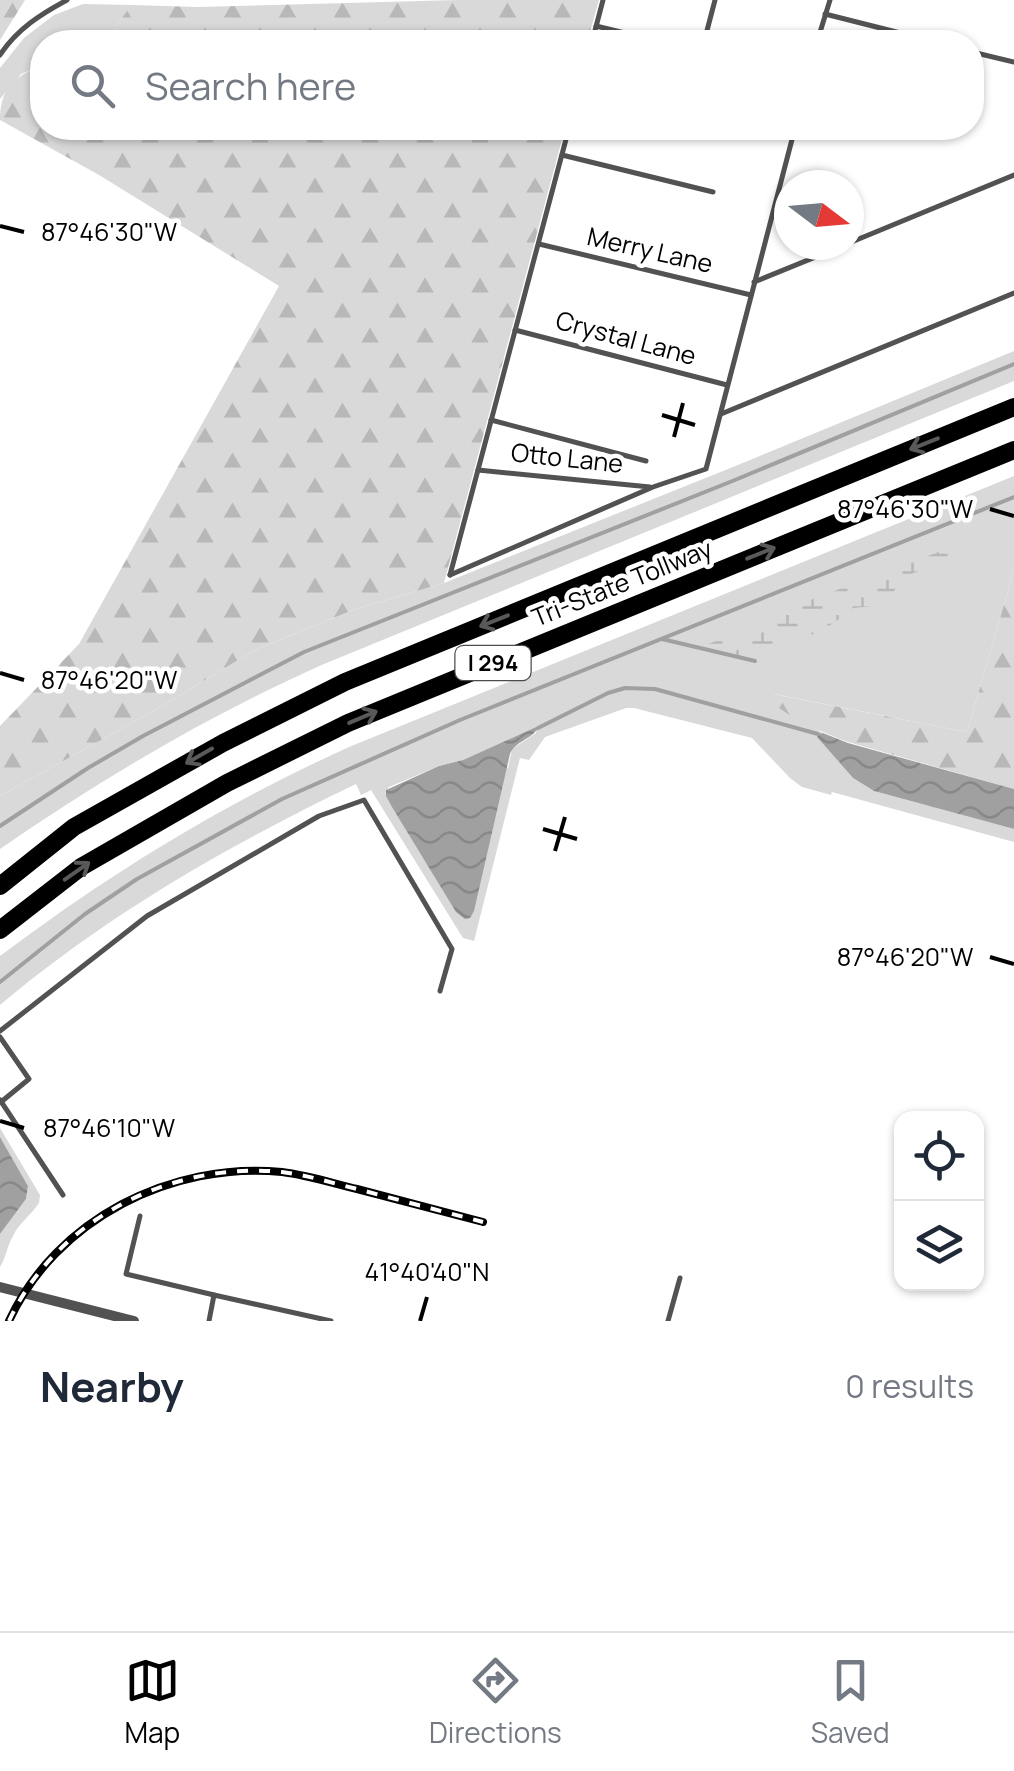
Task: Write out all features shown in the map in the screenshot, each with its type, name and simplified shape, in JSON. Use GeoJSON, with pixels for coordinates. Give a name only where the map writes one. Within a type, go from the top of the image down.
{"type":"FeatureCollection","features":[{"type":"Feature","properties":{"kind":"highway","name":"Tri-State Tollway"},"geometry":{"type":"LineString","coordinates":[[0,886],[74,828],[223,743],[345,682],[1014,407]]}},
{"type":"Feature","properties":{"kind":"highway","name":"Tri-State Tollway"},"geometry":{"type":"LineString","coordinates":[[0,930],[81,867],[227,783],[348,724],[1014,450]]}},
{"type":"Feature","properties":{"kind":"street"},"geometry":{"type":"LineString","coordinates":[[0,1287],[134,1321]]}},
{"type":"Feature","properties":{"kind":"lane"},"geometry":{"type":"LineString","coordinates":[[0,55],[30,22],[68,0]]}},
{"type":"Feature","properties":{"kind":"lane"},"geometry":{"type":"LineString","coordinates":[[595,30],[603,0]]}},
{"type":"Feature","properties":{"kind":"lane"},"geometry":{"type":"LineString","coordinates":[[707,30],[715,0]]}},
{"type":"Feature","properties":{"kind":"lane"},"geometry":{"type":"LineString","coordinates":[[820,30],[830,0]]}},
{"type":"Feature","properties":{"kind":"lane"},"geometry":{"type":"LineString","coordinates":[[825,14],[888,30]]}},
{"type":"Feature","properties":{"kind":"lane"},"geometry":{"type":"LineString","coordinates":[[596,26],[612,30]]}},
{"type":"Feature","properties":{"kind":"lane"},"geometry":{"type":"LineString","coordinates":[[984,55],[1014,62]]}},
{"type":"Feature","properties":{"kind":"lane"},"geometry":{"type":"LineString","coordinates":[[566,140],[450,575],[706,468],[792,140]]}},
{"type":"Feature","properties":{"kind":"lane"},"geometry":{"type":"LineString","coordinates":[[562,154],[712,192]]}},
{"type":"Feature","properties":{"kind":"lane"},"geometry":{"type":"LineString","coordinates":[[864,237],[1014,175]]}},
{"type":"Feature","properties":{"kind":"lane","name":"Merry Lane"},"geometry":{"type":"LineString","coordinates":[[538,244],[751,295]]}},
{"type":"Feature","properties":{"kind":"lane"},"geometry":{"type":"LineString","coordinates":[[754,282],[808,260]]}},
{"type":"Feature","properties":{"kind":"lane"},"geometry":{"type":"LineString","coordinates":[[720,415],[1014,293]]}},
{"type":"Feature","properties":{"kind":"lane","name":"Crystal Lane"},"geometry":{"type":"LineString","coordinates":[[515,330],[728,385]]}},
{"type":"Feature","properties":{"kind":"lane"},"geometry":{"type":"LineString","coordinates":[[491,420],[646,460]]}},
{"type":"Feature","properties":{"kind":"lane","name":"Otto Lane"},"geometry":{"type":"LineString","coordinates":[[478,470],[653,487]]}},
{"type":"Feature","properties":{"kind":"lane"},"geometry":{"type":"LineString","coordinates":[[63,1195],[0,1101],[29,1079],[0,1034],[148,916],[319,816],[364,800],[452,949],[440,992]]}},
{"type":"Feature","properties":{"kind":"lane"},"geometry":{"type":"LineString","coordinates":[[140,1216],[126,1274],[331,1321]]}},
{"type":"Feature","properties":{"kind":"lane"},"geometry":{"type":"LineString","coordinates":[[668,1321],[680,1278]]}},
{"type":"Feature","properties":{"kind":"lane"},"geometry":{"type":"LineString","coordinates":[[209,1321],[214,1295]]}},
{"type":"Feature","properties":{"kind":"green space"},"geometry":{"type":"Polygon","coordinates":[[[0,0],[25,0],[0,40],[0,0]]]}},
{"type":"Feature","properties":{"kind":"green space"},"geometry":{"type":"Polygon","coordinates":[[[599,0],[590,30],[113,30],[131,5],[599,0]]]}},
{"type":"Feature","properties":{"kind":"green space"},"geometry":{"type":"Polygon","coordinates":[[[83,4],[131,5],[113,30],[34,30],[54,15],[83,4]]]}},
{"type":"Feature","properties":{"kind":"green space"},"geometry":{"type":"Polygon","coordinates":[[[30,33],[30,70],[21,74],[0,99],[0,68],[30,33]]]}},
{"type":"Feature","properties":{"kind":"green space"},"geometry":{"type":"Polygon","coordinates":[[[30,71],[30,137],[0,120],[6,92],[30,71]]]}},
{"type":"Feature","properties":{"kind":"green space"},"geometry":{"type":"Polygon","coordinates":[[[36,140],[562,140],[444,583],[353,610],[255,650],[0,796],[0,726],[79,644],[279,286],[36,140]]]}},
{"type":"Feature","properties":{"kind":"green space"},"geometry":{"type":"Polygon","coordinates":[[[1014,351],[1014,381],[324,664],[239,704],[158,749],[0,849],[0,796],[255,650],[353,610],[444,583],[1014,351]]]}},
{"type":"Feature","properties":{"kind":"green space"},"geometry":{"type":"Polygon","coordinates":[[[1014,476],[1014,570],[967,732],[774,694],[823,733],[817,737],[853,778],[874,791],[1014,829],[1014,842],[802,787],[752,738],[626,708],[545,737],[529,760],[520,758],[474,941],[463,938],[371,790],[361,795],[356,784],[171,883],[83,941],[0,1005],[0,956],[168,842],[256,792],[349,747],[1014,476]],[[536,727],[389,787],[385,793],[508,768],[512,749],[536,733],[536,727]]]}},
{"type":"Feature","properties":{"kind":"green space"},"geometry":{"type":"Polygon","coordinates":[[[968,541],[966,550],[907,576],[886,600],[854,608],[763,660],[695,647],[805,602],[968,541]]]}},
{"type":"Feature","properties":{"kind":"green space"},"geometry":{"type":"Polygon","coordinates":[[[1014,570],[1014,789],[848,742],[808,725],[771,702],[773,694],[967,732],[1014,570]]]}},
{"type":"Feature","properties":{"kind":"green space"},"geometry":{"type":"Polygon","coordinates":[[[0,1128],[40,1195],[39,1203],[11,1240],[0,1267],[0,1234],[26,1199],[28,1186],[0,1137],[0,1128]]]}},
{"type":"Feature","properties":{"kind":"water"},"geometry":{"type":"Polygon","coordinates":[[[536,727],[510,754],[474,911],[465,919],[456,912],[392,807],[386,790],[536,727]]]}},
{"type":"Feature","properties":{"kind":"water"},"geometry":{"type":"Polygon","coordinates":[[[823,733],[1014,789],[1014,829],[874,791],[853,778],[817,737],[823,733]]]}},
{"type":"Feature","properties":{"kind":"water"},"geometry":{"type":"Polygon","coordinates":[[[0,1137],[28,1186],[26,1199],[0,1234],[0,1137]]]}},
{"type":"Feature","properties":{"kind":"waterway"},"geometry":{"type":"LineString","coordinates":[[0,826],[143,736],[304,652],[1014,364]]}},
{"type":"Feature","properties":{"kind":"waterway"},"geometry":{"type":"LineString","coordinates":[[0,982],[85,914],[137,879],[282,799],[460,720],[1014,497]]}},
{"type":"Feature","properties":{"kind":"waterway"},"geometry":{"type":"LineString","coordinates":[[662,639],[755,661]]}},
{"type":"Feature","properties":{"kind":"waterway"},"geometry":{"type":"LineString","coordinates":[[538,728],[625,688],[655,689],[818,734]]}},
{"type":"Feature","properties":{"kind":"railway"},"geometry":{"type":"LineString","coordinates":[[9,1321],[30,1285],[56,1253],[87,1226],[160,1187],[200,1176],[241,1171],[291,1173],[483,1222]]}}]}
